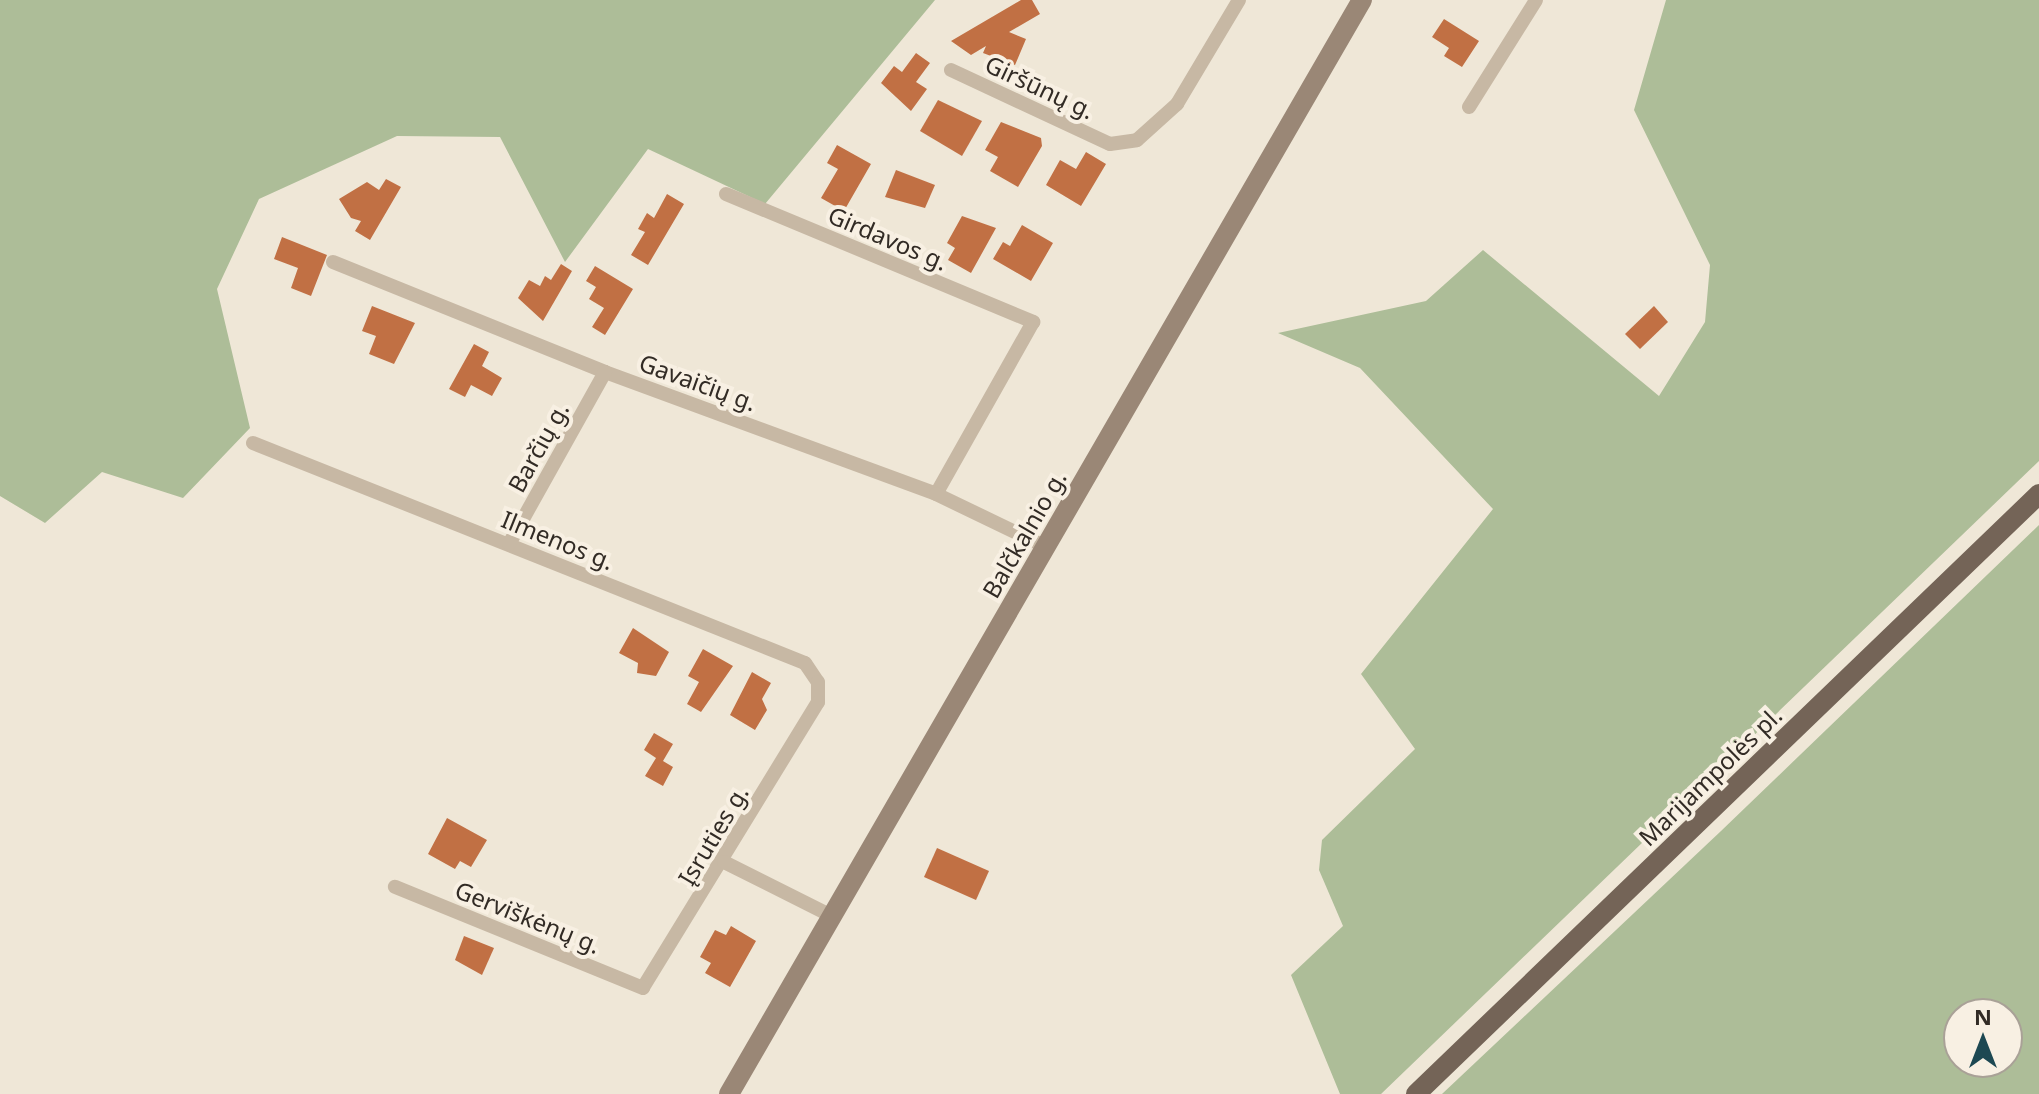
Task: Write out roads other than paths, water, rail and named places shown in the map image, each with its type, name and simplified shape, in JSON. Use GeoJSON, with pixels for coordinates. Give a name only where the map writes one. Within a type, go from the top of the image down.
{"type":"FeatureCollection","features":[{"type":"Feature","properties":{"kind":"main road","name":"Marijampolės pl."},"geometry":{"type":"LineString","coordinates":[[1416,1094],[2039,494]]}},
{"type":"Feature","properties":{"kind":"street","name":"Giršūnų g."},"geometry":{"type":"LineString","coordinates":[[951,70],[1110,144],[1137,140],[1163,121],[1239,0]]}},
{"type":"Feature","properties":{"kind":"street","name":"Balčkalnio g."},"geometry":{"type":"LineString","coordinates":[[729,1094],[1362,0]]}},
{"type":"Feature","properties":{"kind":"street"},"geometry":{"type":"LineString","coordinates":[[1469,107],[1536,0]]}},
{"type":"Feature","properties":{"kind":"street","name":"Girdavos g."},"geometry":{"type":"LineString","coordinates":[[726,194],[1033,322],[936,494]]}},
{"type":"Feature","properties":{"kind":"street","name":"Gavaičių g."},"geometry":{"type":"LineString","coordinates":[[333,262],[605,372],[936,494],[1046,547]]}},
{"type":"Feature","properties":{"kind":"street","name":"Barčių g."},"geometry":{"type":"LineString","coordinates":[[509,544],[605,372]]}},
{"type":"Feature","properties":{"kind":"street","name":"Ilmenos g."},"geometry":{"type":"LineString","coordinates":[[253,443],[805,663],[818,682],[818,702]]}},
{"type":"Feature","properties":{"kind":"street","name":"Įsruties g."},"geometry":{"type":"LineString","coordinates":[[643,988],[724,862],[818,702]]}},
{"type":"Feature","properties":{"kind":"street"},"geometry":{"type":"LineString","coordinates":[[724,862],[832,916]]}},
{"type":"Feature","properties":{"kind":"street","name":"Gerviškėnų g."},"geometry":{"type":"LineString","coordinates":[[395,887],[643,988]]}}]}
